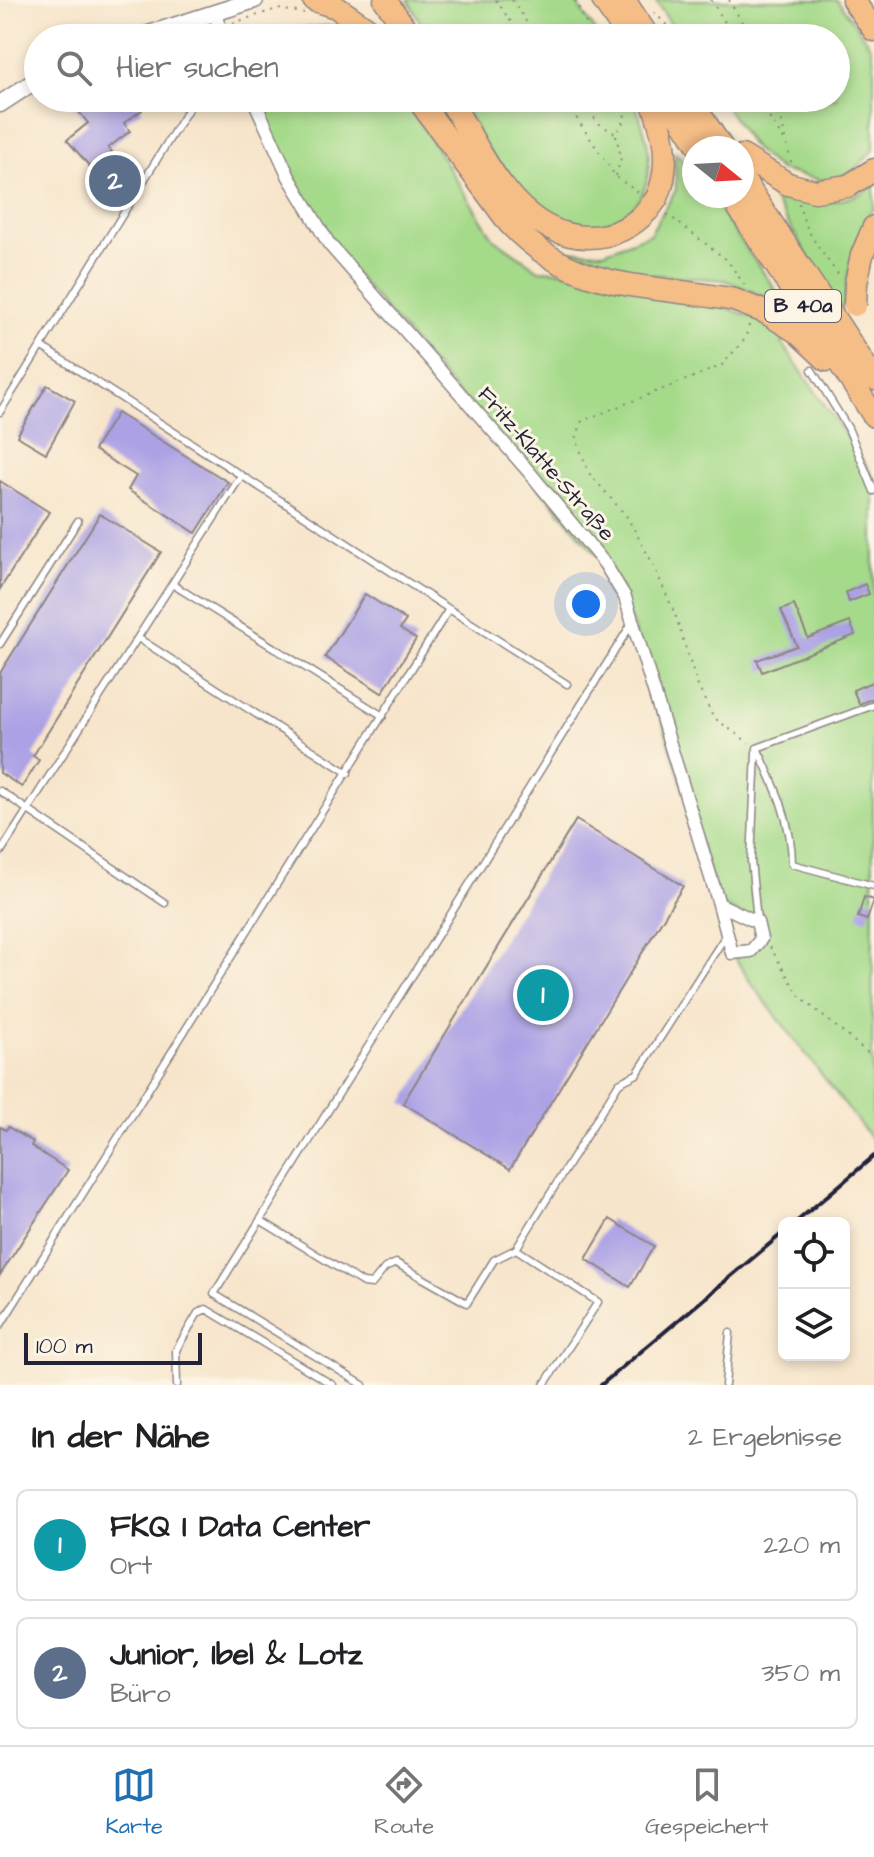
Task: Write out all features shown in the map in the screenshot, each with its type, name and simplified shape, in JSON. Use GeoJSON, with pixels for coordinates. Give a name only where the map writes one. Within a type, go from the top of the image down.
{"type":"FeatureCollection","features":[{"type":"Feature","properties":{"kind":"highway"},"geometry":{"type":"LineString","coordinates":[[355,0],[367,24]]}},
{"type":"Feature","properties":{"kind":"highway"},"geometry":{"type":"LineString","coordinates":[[385,0],[403,24]]}},
{"type":"Feature","properties":{"kind":"highway"},"geometry":{"type":"LineString","coordinates":[[397,0],[406,24]]}},
{"type":"Feature","properties":{"kind":"highway"},"geometry":{"type":"LineString","coordinates":[[603,0],[623,24]]}},
{"type":"Feature","properties":{"kind":"highway"},"geometry":{"type":"LineString","coordinates":[[624,0],[630,24]]}},
{"type":"Feature","properties":{"kind":"highway"},"geometry":{"type":"LineString","coordinates":[[853,0],[874,30]]}},
{"type":"Feature","properties":{"kind":"highway"},"geometry":{"type":"LineString","coordinates":[[309,7],[336,7],[359,24]]}},
{"type":"Feature","properties":{"kind":"highway"},"geometry":{"type":"LineString","coordinates":[[427,112],[494,205],[524,239],[557,262],[576,272],[619,284],[742,298],[758,315],[797,332],[868,382]]}},
{"type":"Feature","properties":{"kind":"highway"},"geometry":{"type":"LineString","coordinates":[[458,112],[504,188],[516,202],[540,222],[579,236],[606,236],[630,226],[652,203],[665,171],[666,157],[656,112]]}},
{"type":"Feature","properties":{"kind":"highway"},"geometry":{"type":"LineString","coordinates":[[682,112],[707,136]]}},
{"type":"Feature","properties":{"kind":"highway"},"geometry":{"type":"LineString","coordinates":[[697,112],[711,136]]}},
{"type":"Feature","properties":{"kind":"highway"},"geometry":{"type":"LineString","coordinates":[[754,163],[788,184],[815,191],[848,186],[874,170]]}},
{"type":"Feature","properties":{"kind":"highway","name":"B 40a"},"geometry":{"type":"LineString","coordinates":[[754,197],[868,382],[874,416]]}},
{"type":"Feature","properties":{"kind":"highway","name":"B 40a"},"geometry":{"type":"LineString","coordinates":[[740,208],[868,382]]}},
{"type":"Feature","properties":{"kind":"highway"},"geometry":{"type":"LineString","coordinates":[[868,382],[855,294],[862,255],[874,227]]}},
{"type":"Feature","properties":{"kind":"street"},"geometry":{"type":"LineString","coordinates":[[224,24],[255,0]]}},
{"type":"Feature","properties":{"kind":"street"},"geometry":{"type":"LineString","coordinates":[[0,104],[24,88]]}},
{"type":"Feature","properties":{"kind":"street","name":"Fritz-Klatte-Straße"},"geometry":{"type":"LineString","coordinates":[[259,112],[289,177],[329,244],[530,473],[605,564],[625,597],[726,935]]}},
{"type":"Feature","properties":{"kind":"street"},"geometry":{"type":"LineString","coordinates":[[719,904],[757,922],[761,939],[751,951],[732,953],[726,935]]}},
{"type":"Feature","properties":{"kind":"lane"},"geometry":{"type":"LineString","coordinates":[[0,412],[186,112]]}},
{"type":"Feature","properties":{"kind":"lane"},"geometry":{"type":"LineString","coordinates":[[42,347],[567,684]]}},
{"type":"Feature","properties":{"kind":"lane"},"geometry":{"type":"LineString","coordinates":[[812,370],[848,428],[874,491]]}},
{"type":"Feature","properties":{"kind":"lane"},"geometry":{"type":"LineString","coordinates":[[0,853],[241,476]]}},
{"type":"Feature","properties":{"kind":"lane"},"geometry":{"type":"LineString","coordinates":[[0,644],[78,521]]}},
{"type":"Feature","properties":{"kind":"lane"},"geometry":{"type":"LineString","coordinates":[[172,584],[383,716]]}},
{"type":"Feature","properties":{"kind":"lane"},"geometry":{"type":"LineString","coordinates":[[0,1326],[449,609]]}},
{"type":"Feature","properties":{"kind":"lane"},"geometry":{"type":"LineString","coordinates":[[363,1385],[214,1294],[632,623]]}},
{"type":"Feature","properties":{"kind":"lane"},"geometry":{"type":"LineString","coordinates":[[138,638],[348,773]]}},
{"type":"Feature","properties":{"kind":"lane"},"geometry":{"type":"LineString","coordinates":[[757,748],[874,705]]}},
{"type":"Feature","properties":{"kind":"lane"},"geometry":{"type":"LineString","coordinates":[[757,748],[777,790],[792,841],[792,864],[874,886]]}},
{"type":"Feature","properties":{"kind":"lane"},"geometry":{"type":"LineString","coordinates":[[757,748],[751,861],[757,922]]}},
{"type":"Feature","properties":{"kind":"lane"},"geometry":{"type":"LineString","coordinates":[[0,791],[165,903]]}},
{"type":"Feature","properties":{"kind":"lane"},"geometry":{"type":"LineString","coordinates":[[260,1220],[363,1283],[372,1284],[385,1268],[396,1263],[467,1303],[494,1260],[516,1249],[619,1083],[637,1074],[726,935]]}},
{"type":"Feature","properties":{"kind":"lane"},"geometry":{"type":"LineString","coordinates":[[516,1249],[598,1302],[544,1385]]}},
{"type":"Feature","properties":{"kind":"lane"},"geometry":{"type":"LineString","coordinates":[[177,1385],[176,1350],[198,1313],[206,1309],[333,1385]]}},
{"type":"Feature","properties":{"kind":"lane"},"geometry":{"type":"LineString","coordinates":[[725,1385],[730,1333]]}},
{"type":"Feature","properties":{"kind":"path"},"geometry":{"type":"LineString","coordinates":[[496,0],[512,24]]}},
{"type":"Feature","properties":{"kind":"path"},"geometry":{"type":"LineString","coordinates":[[512,0],[528,24]]}},
{"type":"Feature","properties":{"kind":"path"},"geometry":{"type":"LineString","coordinates":[[575,0],[586,24]]}},
{"type":"Feature","properties":{"kind":"path"},"geometry":{"type":"LineString","coordinates":[[711,0],[726,24]]}},
{"type":"Feature","properties":{"kind":"path"},"geometry":{"type":"LineString","coordinates":[[729,0],[743,24]]}},
{"type":"Feature","properties":{"kind":"path"},"geometry":{"type":"LineString","coordinates":[[230,24],[277,9],[309,7]]}},
{"type":"Feature","properties":{"kind":"path"},"geometry":{"type":"LineString","coordinates":[[651,10],[665,24]]}},
{"type":"Feature","properties":{"kind":"path"},"geometry":{"type":"LineString","coordinates":[[572,112],[616,177],[727,260],[742,278],[742,298]]}},
{"type":"Feature","properties":{"kind":"path"},"geometry":{"type":"LineString","coordinates":[[590,112],[598,123],[616,134]]}},
{"type":"Feature","properties":{"kind":"path"},"geometry":{"type":"LineString","coordinates":[[616,177],[621,158],[616,134],[625,120],[624,112]]}},
{"type":"Feature","properties":{"kind":"path"},"geometry":{"type":"LineString","coordinates":[[765,112],[789,147]]}},
{"type":"Feature","properties":{"kind":"path"},"geometry":{"type":"LineString","coordinates":[[757,748],[713,717],[697,684],[675,614],[652,562],[627,517],[589,473],[576,439],[582,421],[721,366],[745,339],[758,315]]}},
{"type":"Feature","properties":{"kind":"path"},"geometry":{"type":"LineString","coordinates":[[761,939],[771,948],[800,997],[874,1058]]}},
{"type":"Feature","properties":{"kind":"green space"},"geometry":{"type":"Polygon","coordinates":[[[408,0],[574,0],[590,24],[421,24],[408,0]]]}},
{"type":"Feature","properties":{"kind":"green space"},"geometry":{"type":"Polygon","coordinates":[[[655,0],[837,0],[871,47],[874,61],[874,150],[850,174],[824,181],[780,170],[754,149],[754,136],[745,136],[729,112],[850,112],[850,24],[671,24],[655,0]]]}},
{"type":"Feature","properties":{"kind":"green space"},"geometry":{"type":"Polygon","coordinates":[[[260,112],[413,112],[494,239],[539,270],[576,272],[676,291],[797,332],[782,343],[874,477],[872,1140],[751,983],[732,953],[751,951],[761,939],[757,922],[719,904],[632,623],[605,564],[329,244],[260,112]]]}},
{"type":"Feature","properties":{"kind":"green space"},"geometry":{"type":"Polygon","coordinates":[[[467,112],[638,112],[648,152],[645,187],[639,200],[617,218],[589,226],[560,221],[548,214],[516,182],[479,135],[467,112]]]}},
{"type":"Feature","properties":{"kind":"green space"},"geometry":{"type":"Polygon","coordinates":[[[675,153],[682,160],[682,208],[718,208],[780,296],[770,299],[725,280],[600,271],[561,250],[604,252],[650,234],[676,190],[675,153]]]}},
{"type":"Feature","properties":{"kind":"green space"},"geometry":{"type":"Polygon","coordinates":[[[874,185],[874,208],[866,220],[850,265],[842,311],[769,192],[823,202],[850,198],[874,185]]]}},
{"type":"Feature","properties":{"kind":"building"},"geometry":{"type":"Polygon","coordinates":[[[79,112],[139,112],[124,123],[130,131],[108,148],[112,152],[105,158],[128,183],[114,195],[67,140],[88,123],[79,112]]]}},
{"type":"Feature","properties":{"kind":"building"},"geometry":{"type":"Polygon","coordinates":[[[47,385],[75,401],[46,453],[17,436],[47,385]]]}},
{"type":"Feature","properties":{"kind":"building"},"geometry":{"type":"Polygon","coordinates":[[[117,413],[228,482],[196,533],[128,490],[136,476],[94,450],[117,413]]]}},
{"type":"Feature","properties":{"kind":"building"},"geometry":{"type":"Polygon","coordinates":[[[0,481],[49,512],[0,589],[0,481]]]}},
{"type":"Feature","properties":{"kind":"building"},"geometry":{"type":"Polygon","coordinates":[[[100,514],[161,552],[33,756],[39,760],[22,787],[0,773],[0,673],[100,514]]]}},
{"type":"Feature","properties":{"kind":"building"},"geometry":{"type":"Polygon","coordinates":[[[865,584],[869,594],[849,602],[846,592],[865,584]]]}},
{"type":"Feature","properties":{"kind":"building"},"geometry":{"type":"Polygon","coordinates":[[[365,594],[406,620],[400,629],[416,639],[382,693],[325,657],[365,594]]]}},
{"type":"Feature","properties":{"kind":"building"},"geometry":{"type":"Polygon","coordinates":[[[794,605],[808,638],[850,622],[855,635],[762,672],[757,660],[797,646],[781,610],[794,605]]]}},
{"type":"Feature","properties":{"kind":"building"},"geometry":{"type":"Polygon","coordinates":[[[874,681],[874,698],[859,704],[853,690],[874,681]]]}},
{"type":"Feature","properties":{"kind":"building"},"geometry":{"type":"Polygon","coordinates":[[[576,820],[683,886],[510,1169],[403,1103],[576,820]]]}},
{"type":"Feature","properties":{"kind":"building"},"geometry":{"type":"Polygon","coordinates":[[[864,897],[874,900],[867,920],[858,917],[864,897]]]}},
{"type":"Feature","properties":{"kind":"building"},"geometry":{"type":"Polygon","coordinates":[[[0,1127],[6,1130],[8,1127],[33,1142],[31,1146],[68,1170],[0,1275],[0,1127]]]}},
{"type":"Feature","properties":{"kind":"building"},"geometry":{"type":"Polygon","coordinates":[[[610,1219],[654,1246],[630,1287],[586,1259],[610,1219]]]}},
{"type":"Feature","properties":{"kind":"railway"},"geometry":{"type":"LineString","coordinates":[[802,1217],[874,1156]]}},
{"type":"Feature","properties":{"kind":"railway"},"geometry":{"type":"LineString","coordinates":[[601,1385],[778,1237]]}},
{"type":"Feature","properties":{"kind":"place","name":"Junior, Ibel & Lotz"},"geometry":{"type":"Point","coordinates":[115,181]}},
{"type":"Feature","properties":{"kind":"place","name":"FKQ I Data Center"},"geometry":{"type":"Point","coordinates":[543,995]}}]}
